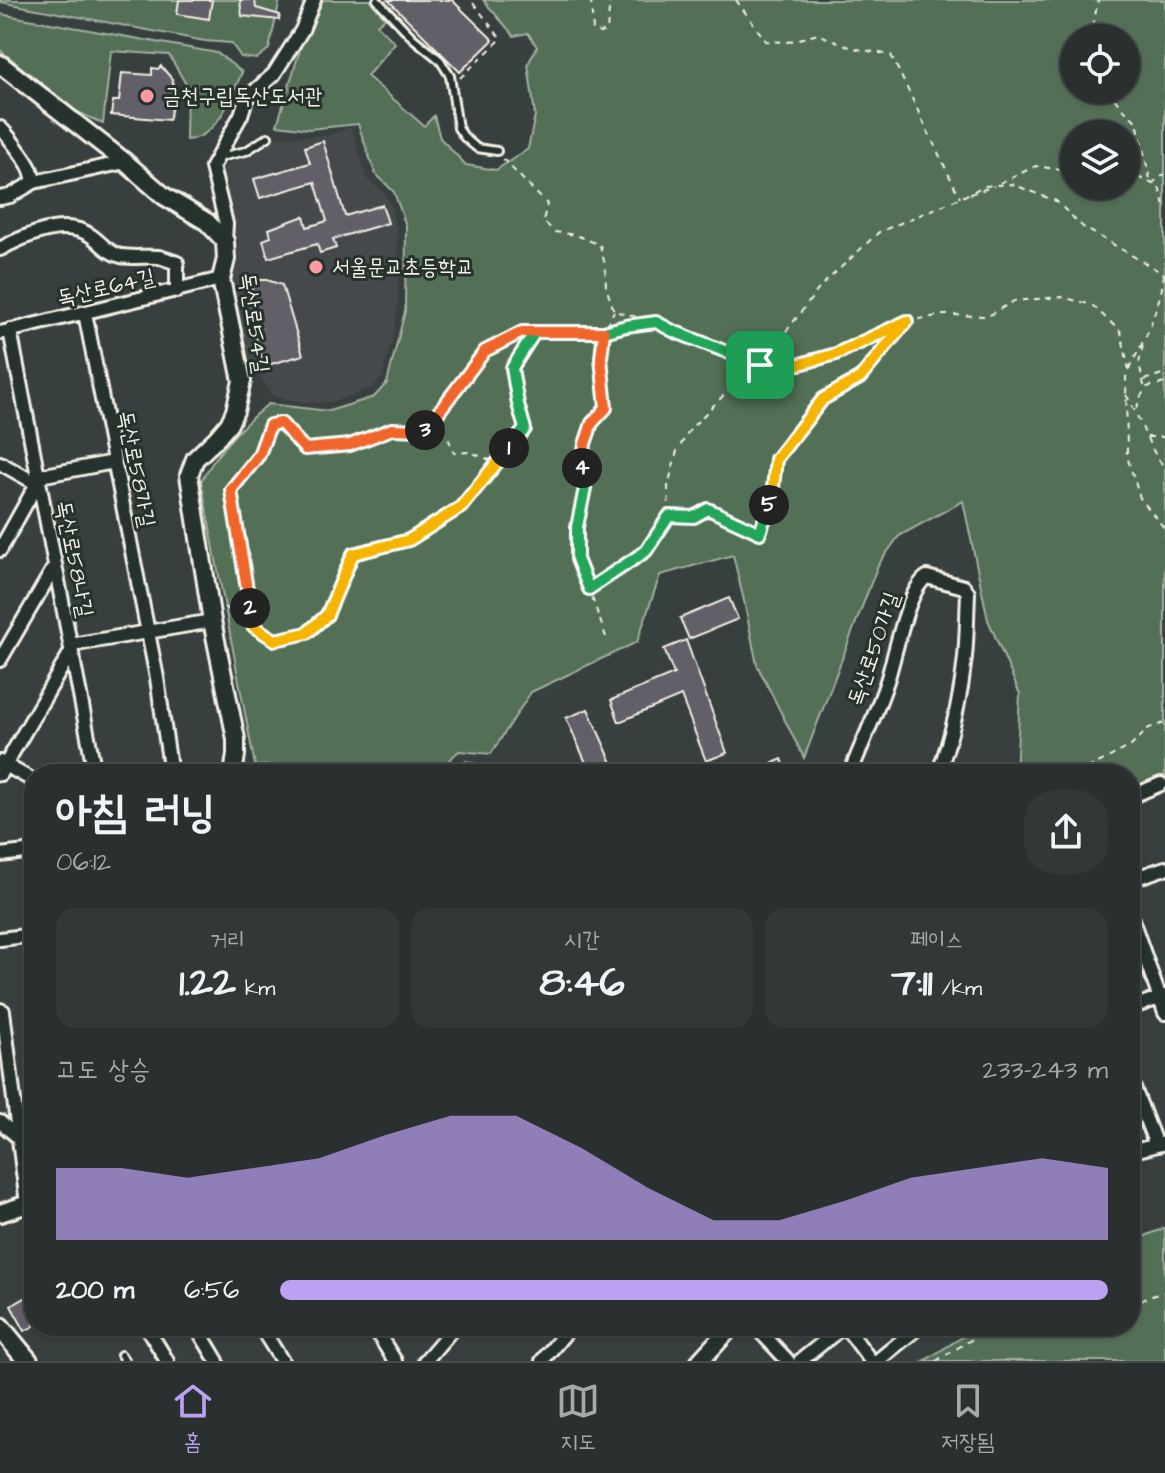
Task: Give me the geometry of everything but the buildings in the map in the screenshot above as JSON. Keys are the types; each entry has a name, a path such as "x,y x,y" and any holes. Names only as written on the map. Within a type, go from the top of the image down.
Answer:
{"main road":[{"path":"0,1327 28,1361"}],"street":[{"path":"215,158 237,122 246,99 274,74 302,30 314,0"},
{"path":"0,64 164,196 207,222 225,241"},
{"path":"0,128 29,165 34,182"},
{"name":"독산로54길","path":"215,158 213,176 226,224 226,259 221,279 242,381 229,424 195,459 189,475 212,621 236,739 234,764"},
{"path":"1,198 34,182 125,162"},
{"path":"0,249 37,232 77,228 118,255 159,257 177,263 177,291"},
{"name":"독산로64길","path":"5,332 221,279"},
{"name":"독산로58가길","path":"85,313 157,678 170,764"},
{"name":"독산로58나길","path":"5,332 39,480 93,764"},
{"name":"독산로58나길","path":"39,480 45,475 114,462"},
{"path":"0,463 32,481 39,480"},
{"path":"0,550 39,480"},
{"path":"0,660 55,566"},
{"name":"독산로50가길","path":"854,764 886,683 908,609 919,581 927,577 964,587 968,593 960,690 941,764"},
{"path":"148,632 212,621"},
{"name":"독산로58나길","path":"71,648 148,632"},
{"path":"24,777 2,767 71,648"},
{"path":"1140,795 1163,789"},
{"path":"0,855 24,852"},
{"path":"1140,877 1165,868"},
{"path":"0,939 24,936"},
{"path":"1140,940 1162,996 1165,1013"},
{"path":"1140,1004 1162,996"},
{"path":"1,1011 24,1165"},
{"path":"1140,1100 1160,1144 1140,1149"},
{"path":"0,1122 19,1138"},
{"path":"1,1211 24,1205"},
{"path":"152,1336 167,1361"},
{"path":"202,1336 217,1361"},
{"path":"266,1336 282,1361"},
{"path":"379,1336 395,1361"},
{"path":"425,1361 446,1336"},
{"path":"542,1361 563,1336"},
{"path":"700,1361 723,1336"},
{"path":"764,1336 788,1361"},
{"path":"800,1361 832,1336"},
{"path":"853,1336 874,1361 907,1336"}],"lane":[{"path":"377,0 413,38 440,60 450,76 458,128 465,138 477,148 497,151"},
{"path":"215,158 246,151 268,137"}],"path":[{"path":"459,78 501,39 471,0"},
{"path":"591,0 593,31 600,33 607,30 610,0"},
{"path":"736,0 766,41 788,42 818,34 852,48 891,55 960,198"},
{"path":"1094,24 1098,0"},
{"path":"1119,104 1137,122 1151,184"},
{"path":"497,151 547,204 543,221 555,232 576,235 600,245 605,265 606,287 614,311 604,332 601,358 606,408 592,423 585,444 579,480 585,488 577,527 577,559 606,637"},
{"path":"996,185 1036,166 1060,170"},
{"path":"1151,184 1165,174"},
{"path":"1140,178 1159,187 1165,209"},
{"path":"589,589 646,551 669,516 668,486 677,451 691,428 736,383 760,365 821,286 879,232 984,186 1012,184 1056,201 1083,227 1164,274"},
{"path":"1165,269 1149,330 1126,377 1127,456 1140,498 1165,529"},
{"path":"614,311 656,322 760,365 800,364 836,354 907,321 944,315 988,316 1014,301 1062,297 1092,305 1121,332 1129,370"},
{"path":"669,516 694,517 708,509 760,533 772,498 776,459 823,399 860,378 907,321"},
{"path":"424,431 485,351 522,332 604,332 656,322"},
{"path":"208,597 275,640 307,633 327,615 353,554 409,540 461,507 525,429 512,368 535,332"},
{"path":"1144,340 1139,363 1145,390"},
{"path":"1143,381 1165,373"},
{"path":"1137,412 1139,399 1147,387 1165,383"},
{"path":"1126,395 1137,412 1155,456 1165,468"},
{"path":"253,626 231,490 259,455 270,425 281,423 305,449 350,445 392,429 424,431 449,440 454,453 470,452 497,463"},
{"path":"1147,437 1165,437"},
{"path":"1096,764 1131,746 1149,728 1165,723"},
{"path":"1140,1301 1165,1292"},
{"path":"936,1361 977,1336"}],"shaded area":[{"name":"서울문교초등학교","path":"351,127 367,179 384,193 392,207 399,275 393,337 382,378 372,388 332,402 288,400 273,396 246,353 238,331 230,278 238,244 219,171 268,137 326,136"}],"green space":[{"path":"0,0 280,0 269,49 256,59 241,57 231,43 205,41"},
{"path":"318,0 370,0 385,18 377,25 395,43 367,76 424,126 434,116 440,138 466,165 496,170 528,149 535,115 528,64 537,47 528,33 514,36 483,0 1165,0 1165,778 1140,786 1140,764 1016,764 1020,694 988,620 963,501 899,536 878,565 804,758 757,665 733,555 660,575 637,642 531,692 491,754 459,751 444,764 255,764 201,481 231,439 268,404 329,411 374,397 387,383 405,311 406,226 394,192 375,173 358,124 309,129 277,125"},
{"path":"0,14 217,53 242,72 215,124 197,138 186,140 187,86 169,55 111,51 103,124 76,111 0,50"},
{"path":"1165,1228 1165,1361 924,1361 964,1336 1140,1336 1140,1238"}],"place":[{"name":"금천구립독산도서관","path":"147,96"},
{"name":"서울문교초등학교","path":"316,267"}],"route":[{"path":"760,365 656,322 604,332 535,332 512,368 525,429 461,507 409,540 353,554 327,615 307,633 275,640 253,626 231,490 259,455 270,425 281,423 305,449 350,445 392,429 424,431 485,351 522,332 535,332 574,332 604,332 601,358 606,408 592,423 579,480 585,488 577,527 577,559 589,589 646,551 669,516 694,517 708,509 760,533 772,498 776,459 823,399 860,378 907,321 836,354 800,364 760,365"}]}
